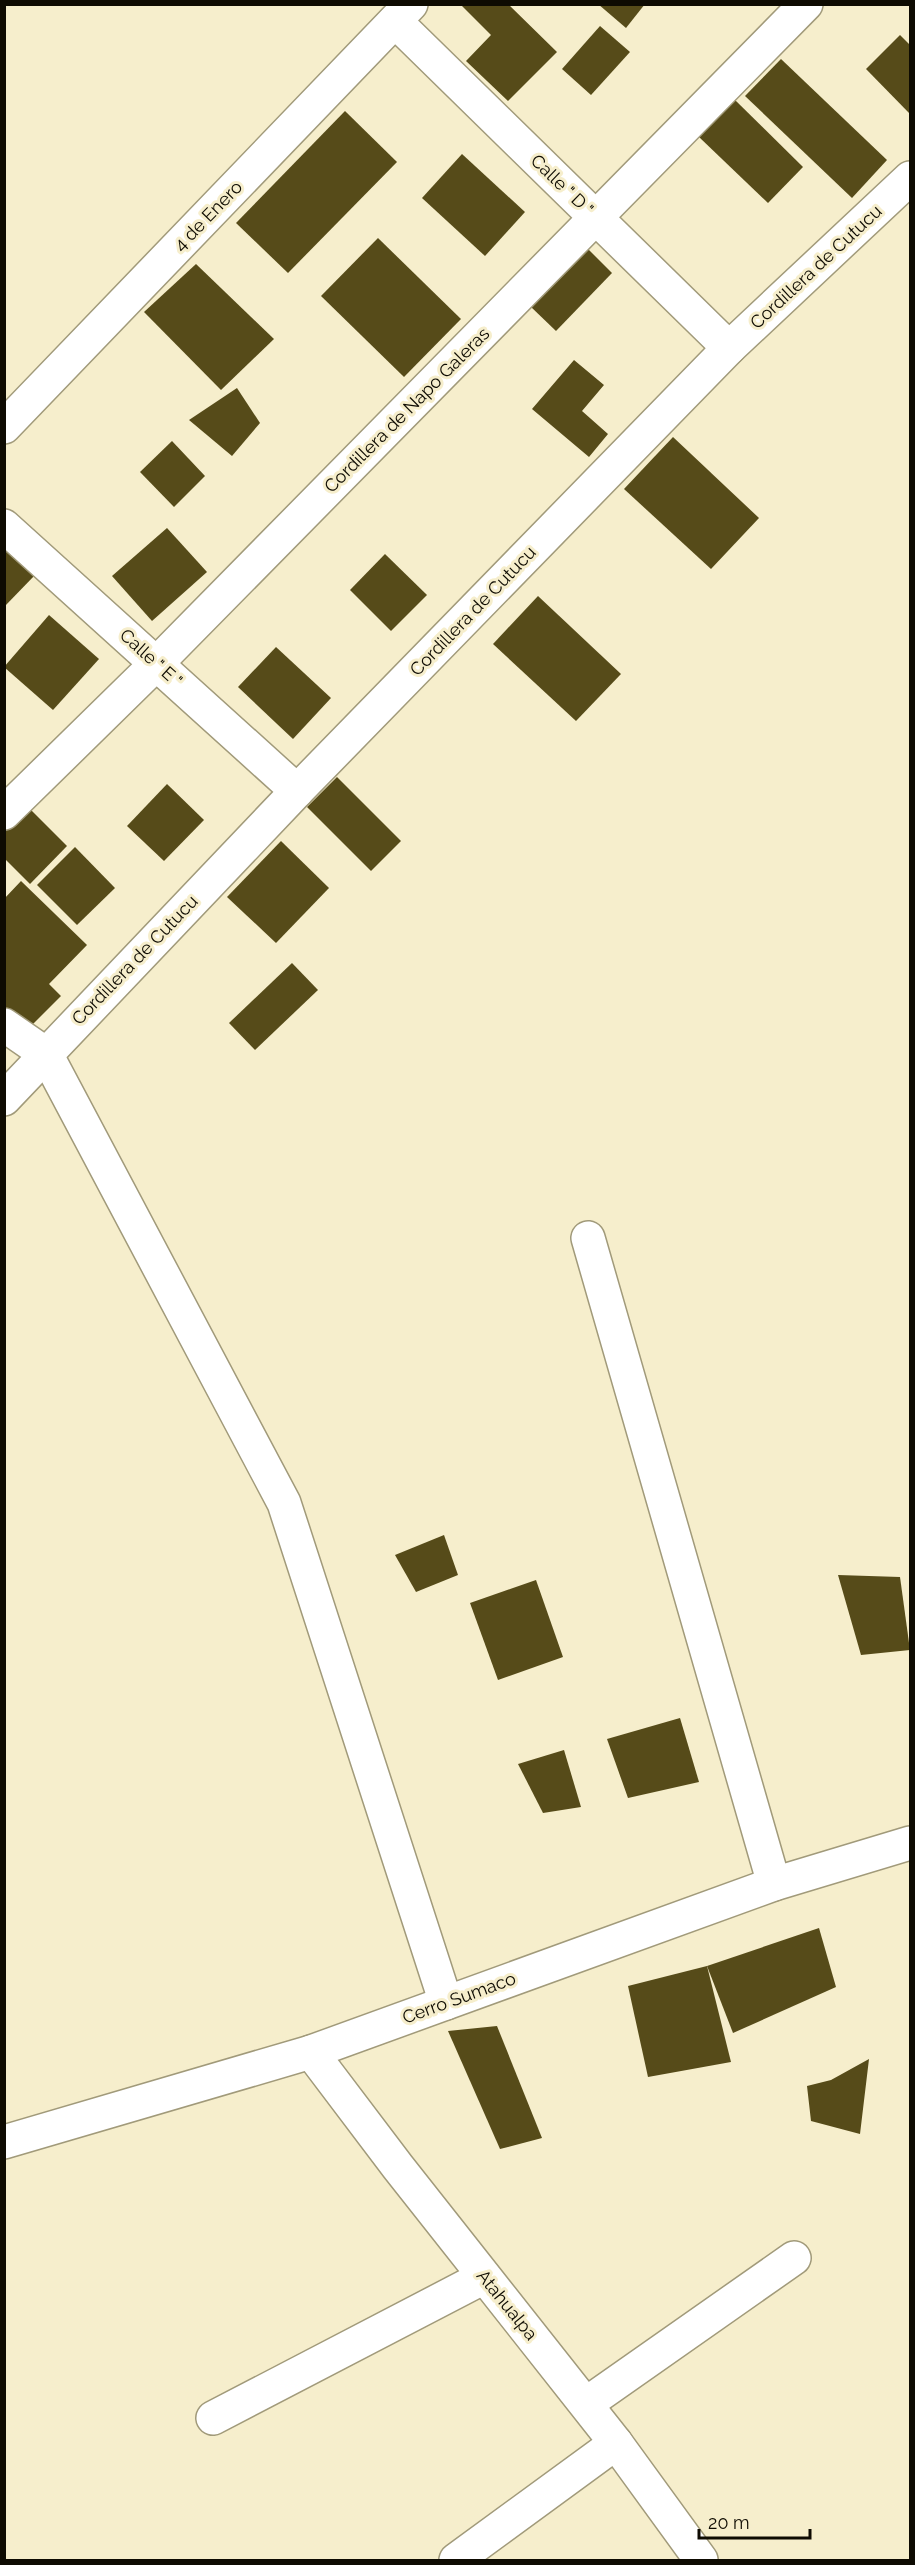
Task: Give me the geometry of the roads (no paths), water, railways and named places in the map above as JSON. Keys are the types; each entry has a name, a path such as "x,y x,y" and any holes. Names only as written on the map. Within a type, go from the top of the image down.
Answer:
{"street":[{"name":"Cordillera de Napo Galeras","path":"4,813 157,663 807,4"},
{"name":"Calle \" D \"","path":"403,13 596,219 729,348"},
{"name":"4 de Enero","path":"4,427 403,13"},
{"name":"Cordillera de Cutucu","path":"4,1099 297,791 729,348 910,178"},
{"name":"Calle \" E \"","path":"4,526 297,791"},
{"path":"4,1024 45,1054 284,1503 446,2003"},
{"path":"588,1238 774,1884"},
{"name":"Cerro Sumaco","path":"4,2142 311,2052 774,1884 910,1843"},
{"name":"Atahualpa","path":"311,2052 398,2168 616,2443 701,2560"},
{"path":"586,2404 794,2258"},
{"path":"213,2418 484,2277"},
{"path":"456,2560 616,2443"}]}
